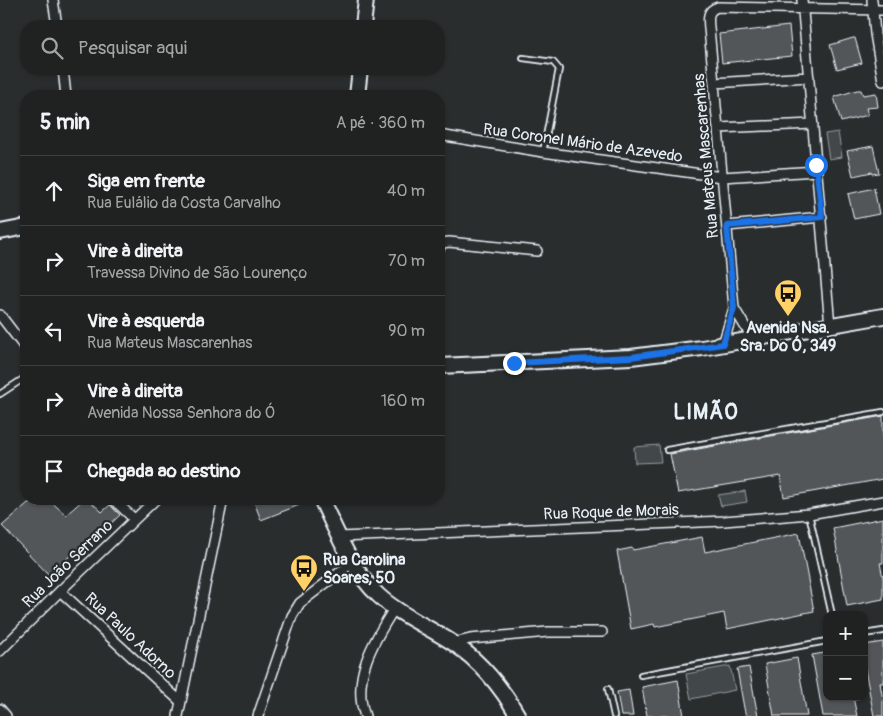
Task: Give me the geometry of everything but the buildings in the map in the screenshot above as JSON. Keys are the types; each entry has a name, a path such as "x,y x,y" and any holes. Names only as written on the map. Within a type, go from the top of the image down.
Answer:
{"main road":[{"path":"364,20 366,0"},
{"path":"358,90 359,75"},
{"path":"0,232 20,228"},
{"path":"445,366 631,357 723,344 883,316"},
{"path":"324,505 353,562 378,595 394,609 454,643 471,657 502,689 518,716"}],"street":[{"path":"53,0 56,20"},
{"path":"830,326 803,4 872,5 883,10"},
{"name":"Rua Mateus Mascarenhas","path":"723,344 734,308 708,18 709,12 718,7 803,4"},
{"path":"872,5 883,81"},
{"path":"64,75 65,90"},
{"path":"714,83 810,77"},
{"path":"718,128 813,124"},
{"name":"Rua Coronel Mário de Azevedo","path":"445,136 722,177 817,171"},
{"path":"727,226 822,217"},
{"path":"445,243 537,251"},
{"name":"Rua Mateus Mascarenhas","path":"734,308 746,328 755,338"},
{"path":"0,315 20,340"},
{"name":"Rua Roque de Morais","path":"339,537 724,521 809,514 883,501"},
{"path":"119,505 134,519"},
{"name":"Rua João Serrano","path":"0,651 60,590 149,505"},
{"path":"178,716 222,505"},
{"path":"258,716 292,616 300,603 353,562"},
{"name":"Rua Paulo Adorno","path":"60,590 181,702"},
{"path":"365,716 361,690 363,670 370,649 394,609"},
{"path":"454,643 470,638 538,633 602,632"},
{"path":"0,709 6,716"}],"lane":[{"path":"523,58 553,62 557,64 559,69 543,152"},
{"path":"0,394 20,381"},
{"path":"667,450 883,412"},
{"path":"809,514 831,611"},
{"path":"868,633 883,631"},
{"path":"641,675 823,642"},
{"path":"608,689 614,716"}],"shaded area":[{"path":"838,132 842,157 829,159 825,134"},
{"path":"659,445 661,462 635,463 634,447"},
{"path":"745,491 747,502 721,506 718,495"},
{"path":"730,666 735,690 691,699 686,674"}],"place":[{"name":"Avenida Nsa. Sra. Do Ó, 349","path":"788,317"},
{"name":"Rua Carolina Soares, 50","path":"304,592"}],"district":[{"name":"LIMÃO","path":"706,412"}],"route":[{"path":"514,363 631,357 723,344 734,308 727,226 822,217 816,165"}]}
